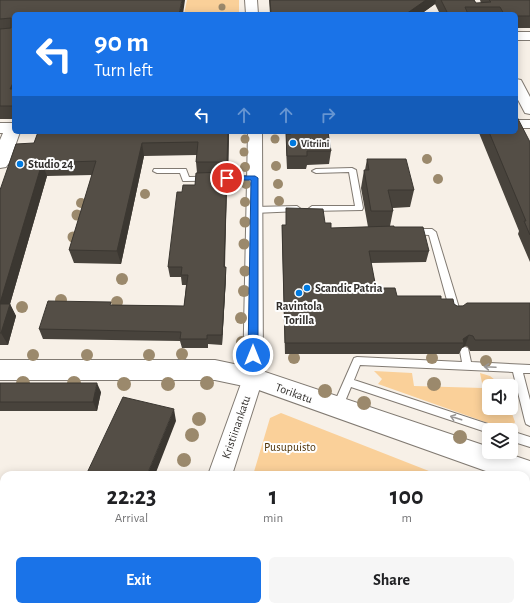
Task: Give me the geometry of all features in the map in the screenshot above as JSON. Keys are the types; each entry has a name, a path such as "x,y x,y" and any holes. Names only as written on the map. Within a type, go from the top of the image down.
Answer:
{"street":[{"path":"251,0 252,12"},
{"path":"518,36 530,36"},
{"path":"518,87 530,110"},
{"path":"518,124 530,124"},
{"path":"0,128 12,128"},
{"path":"0,163 12,133"},
{"name":"Kristiinankatu","path":"221,471 252,378 255,134"},
{"name":"Torikatu","path":"0,370 215,370 252,378 521,471"}],"lane":[{"path":"254,210 359,208 352,170 316,171"},
{"path":"157,171 183,172 186,179 255,178"},
{"path":"402,233 432,232 456,314"},
{"path":"465,351 467,366"},
{"path":"337,408 357,361 530,369"},
{"path":"517,368 530,421"},
{"path":"348,382 482,426"},
{"path":"518,438 530,442"}],"green space":[{"path":"187,0 239,0 239,12 184,12"},
{"path":"374,371 412,373 414,386 482,388 482,415 512,415 515,422 488,423 378,384 382,379"},
{"path":"480,373 490,376 494,379 482,379 482,383"},
{"name":"Pusupuisto","path":"281,413 429,471 254,471 270,418"}],"building":[{"path":"0,0 182,0 179,12 12,12 12,85 10,89 12,89 12,106 0,106 0,29 11,28 11,18 0,19"},
{"path":"270,0 426,0 409,12 271,12"},
{"path":"441,0 474,0 476,3 491,2 489,0 530,0 530,16 518,16 518,12 503,12 500,7 465,7 467,12 447,12"},
{"path":"518,119 530,142 530,235 524,221 526,221 490,134 518,134"},
{"path":"37,134 228,134 227,162 196,162 198,142 142,143 117,251 69,250 96,161 42,163 0,303 0,190 16,144 34,143"},
{"path":"286,134 328,134 331,151 307,151 307,156 287,156"},
{"path":"367,159 406,159 414,190 388,190 393,211 371,211 364,170 369,170"},
{"path":"227,172 224,267 226,267 222,335 207,335 207,339 180,339 181,332 39,329 48,301 111,302 110,305 184,306 188,275 181,275 182,267 168,267 177,192 182,192 183,185 195,185 196,173"},
{"path":"286,208 323,209 325,223 331,223 331,228 394,226 423,227 429,251 369,251 376,288 395,288 397,296 441,296 441,299 453,299 454,304 457,306 463,306 467,303 530,303 530,340 475,340 473,336 469,335 463,339 464,343 285,343 282,225 286,225"},
{"path":"0,304 10,304 1,333 0,333"},
{"path":"0,383 97,383 93,402 0,402"},
{"path":"123,397 174,409 149,471 88,471"}],"place":[{"name":"Vitriini","path":"293,143"},
{"name":"Studio 24","path":"20,164"},
{"name":"Scandic Patria","path":"307,288"},
{"name":"Ravintola Torilla","path":"299,293"}],"route":[{"path":"227,178 255,178 253,355"}]}
